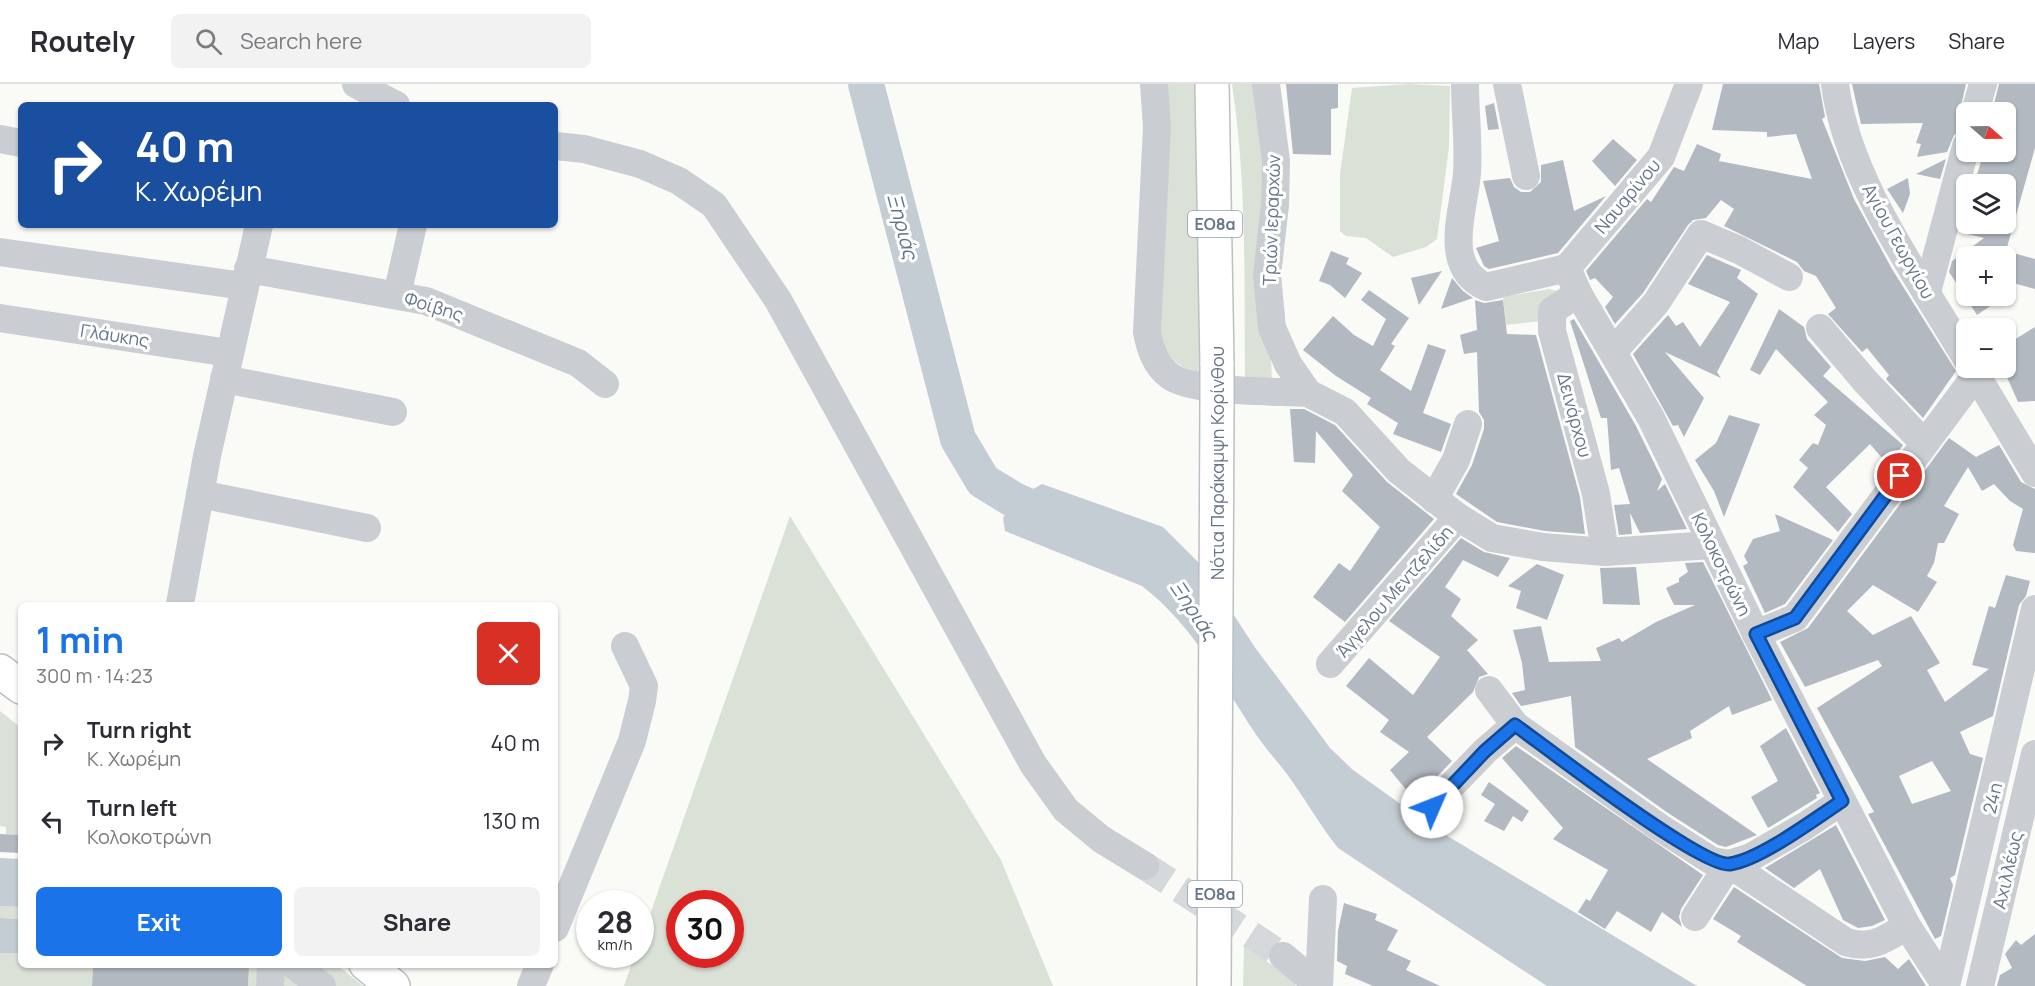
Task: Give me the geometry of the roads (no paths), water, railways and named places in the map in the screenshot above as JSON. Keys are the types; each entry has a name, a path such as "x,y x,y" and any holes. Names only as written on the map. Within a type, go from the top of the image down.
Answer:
{"main road":[{"name":"Νότια Παράκαμψη Κορίνθου","path":"1212,84 1217,365 1214,986"},
{"path":"0,671 18,685"},
{"path":"371,968 393,986"}],"street":[{"path":"356,84 390,102"},
{"path":"1154,84 1157,127 1147,332 1152,355 1170,376 1195,386 1308,393"},
{"name":"Τριών Ιεραρχών","path":"1266,84 1276,161 1275,205 1267,275 1272,328 1288,364 1308,393 1345,412 1399,471 1458,518 1492,537 1543,547 1605,552 1712,545"},
{"path":"1465,84 1467,172 1457,243 1466,273 1474,282 1486,286 1573,280"},
{"path":"1507,84 1526,176"},
{"name":"Ναυαρίνου","path":"1573,280 1661,157 1689,84"},
{"name":"Αγίου Γεωργίου","path":"1835,84 1839,113 1868,192 1956,340"},
{"path":"1978,102 1983,84"},
{"path":"0,139 18,142"},
{"path":"558,146 585,149 640,164 679,181 714,205 778,300 1033,764 1066,810 1101,839 1145,866"},
{"path":"1927,292 1962,162"},
{"path":"180,602 226,366 258,228"},
{"path":"397,295 412,228"},
{"path":"1613,352 1656,303 1701,234 1739,250 1789,277"},
{"name":"Φοίβης","path":"0,252 397,295 449,309 532,342 578,363 605,384"},
{"name":"Κολοκοτρώνη","path":"1573,280 1651,418 1756,634 1907,926 1946,986"},
{"name":"Δεινάρχου","path":"1573,280 1552,310 1552,331 1596,494 1605,552"},
{"name":"Γλάυκης","path":"0,318 226,366 393,412"},
{"path":"1820,328 1924,443"},
{"path":"1756,634 1795,618 1924,443 1965,378"},
{"name":"Αγίου Γεωργίου","path":"1979,378 2035,473"},
{"path":"1434,499 1456,460 1468,424"},
{"path":"200,494 367,528"},
{"name":"Άγγελου Μεντζελίδη","path":"1330,664 1458,518"},
{"name":"24η","path":"1946,986 2035,609"},
{"path":"558,921 625,759 642,701 644,686 625,646"},
{"path":"1489,690 1515,725 1659,827 1713,861 1729,864 1846,942 1860,946 1871,944 1907,926"},
{"path":"1432,807 1485,751 1515,725"},
{"name":"Αχιλλέως","path":"1980,986 2035,754"},
{"path":"1695,917 1729,864 1751,857 1805,826 1842,801"},
{"path":"1319,986 1323,899"},
{"path":"1283,956 1319,986"},
{"path":"270,986 271,968"},
{"path":"297,968 322,986"},
{"path":"531,986 538,968"}],"water":[{"path":"1042,484 1163,527 1201,565 1256,649 1330,748 1353,770 1434,828 1697,986 1547,986 1338,848 1289,777 1255,733 1192,636 1161,602 1142,586 1005,531 1003,518 1014,500"},
{"path":"0,858 18,859 18,907 0,906"},
{"path":"0,918 18,919 18,953 0,953"}],"waterway":[{"name":"Ξηριάς","path":"866,84 958,439 983,481 1014,500 1058,519"}],"tunnel":[{"path":"1145,866 1283,956"}]}
